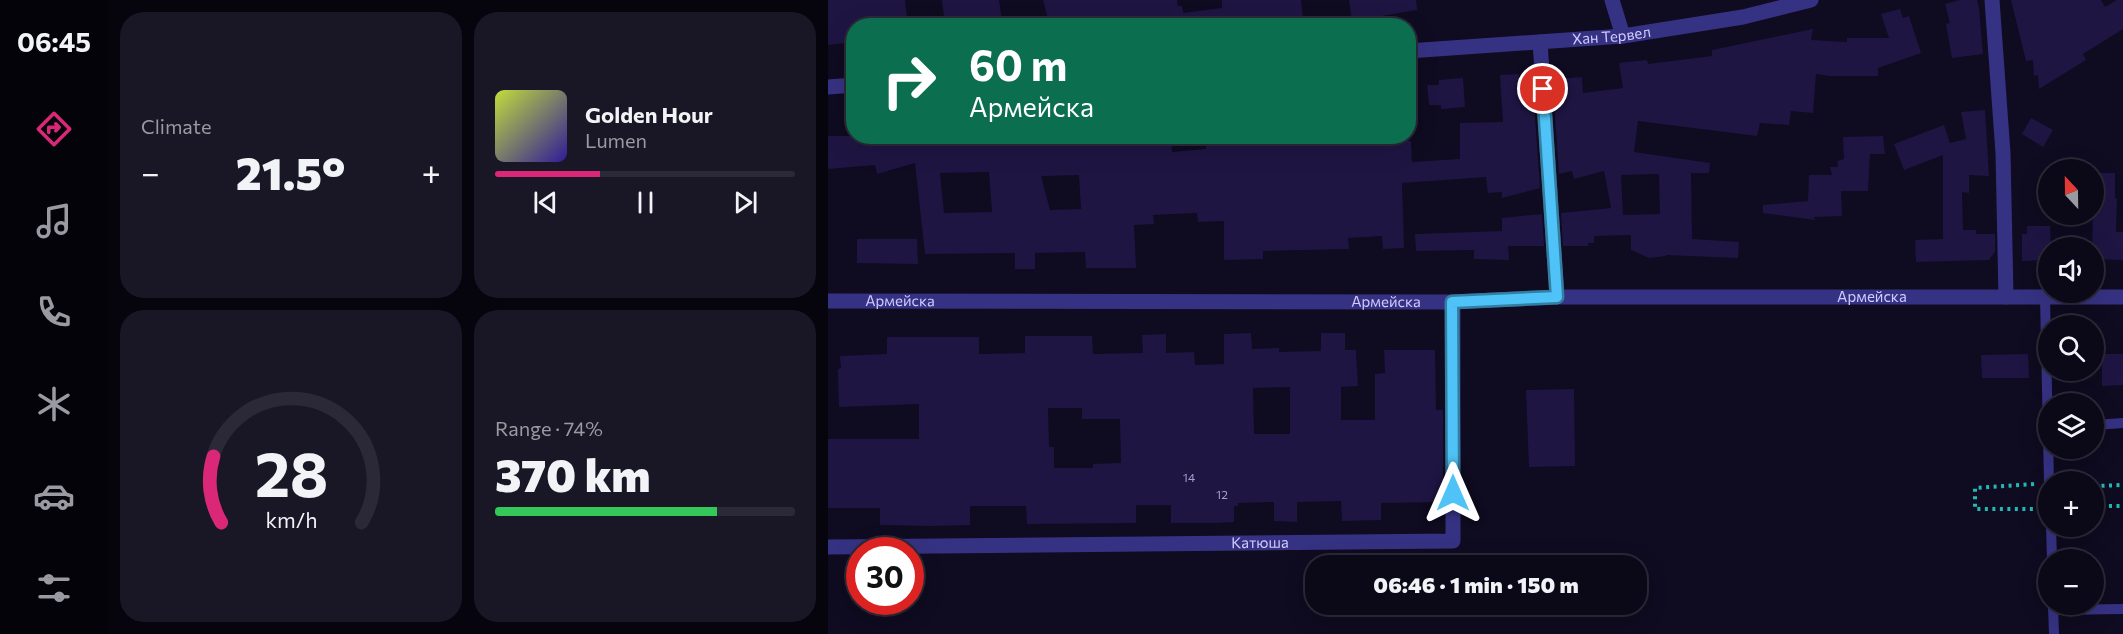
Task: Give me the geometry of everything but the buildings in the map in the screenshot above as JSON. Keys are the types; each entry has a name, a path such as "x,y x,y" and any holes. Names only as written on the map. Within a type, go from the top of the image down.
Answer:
{"street":[{"path":"1612,0 1623,36"},
{"name":"Хан Тервел","path":"1416,50 1623,36 1743,17 1811,0"},
{"path":"1992,0 2003,153 2006,297"},
{"path":"1540,42 1557,297"},
{"path":"828,87 846,86"},
{"name":"Армейска","path":"828,301 1452,302 1557,297 2038,297"},
{"name":"Армейска","path":"2104,297 2123,297"},
{"name":"Катюша","path":"828,547 1453,541 1452,302"}],"lane":[{"path":"2045,303 2047,393"},
{"path":"2104,424 2123,423"},
{"path":"2104,608 2123,609"},
{"path":"2053,615 2054,634"}],"path":[{"path":"2038,484 1975,488 1975,509 2038,509"},
{"path":"2104,486 2123,485"},
{"path":"2104,506 2123,506"}],"route":[{"path":"1453,493 1452,302 1557,297 1543,89"}]}
